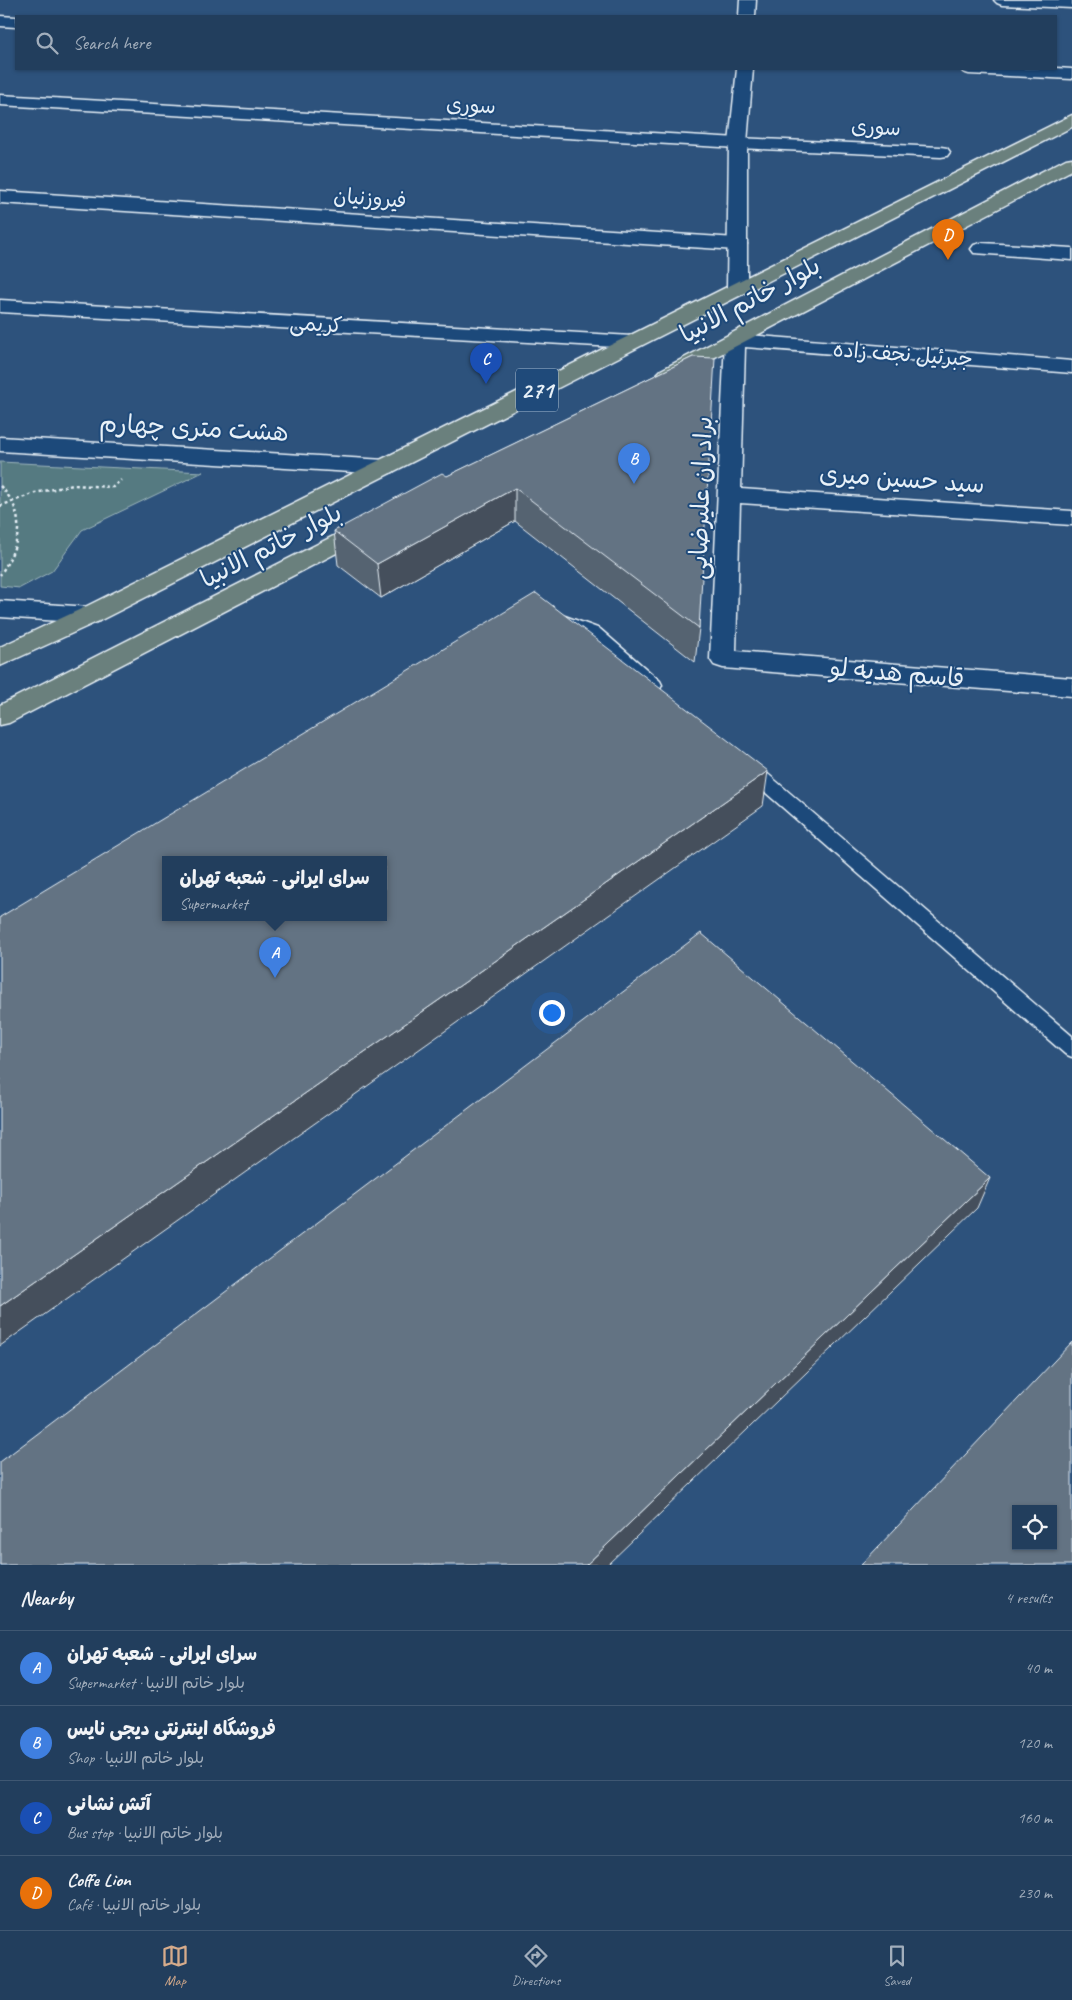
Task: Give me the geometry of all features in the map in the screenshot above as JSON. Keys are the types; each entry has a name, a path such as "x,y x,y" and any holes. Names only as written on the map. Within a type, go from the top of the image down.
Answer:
{"main road":[{"name":"بلوار خاتم الانبیا","path":"0,658 385,467 1072,120"},
{"name":"بلوار خاتم الانبیا","path":"646,385 1072,163"},
{"path":"735,340 737,288"},
{"name":"بلوار خاتم الانبیا","path":"0,716 390,516"}],"street":[{"path":"748,0 748,15"},
{"path":"1002,0 1072,3"},
{"path":"0,22 15,22"},
{"path":"737,288 738,143 744,70"},
{"path":"990,70 1072,74"},
{"name":"سوری","path":"0,100 738,143 940,152"},
{"name":"فیروزنیان","path":"0,197 737,244"},
{"path":"981,249 1072,254"},
{"name":"کریمی","path":"0,306 632,342"},
{"name":"جبرئیل نجف زاده","path":"735,340 1072,367"},
{"name":"برادران علیرضایی","path":"723,659 735,340"},
{"name":"هشت متری چهارم","path":"0,444 385,467"},
{"name":"سید حسین میری","path":"729,495 1072,518"},
{"path":"0,609 90,615"},
{"name":"قاسم هدیه لو","path":"723,659 1072,687"}],"lane":[{"path":"546,612 594,633 669,698"},
{"path":"736,756 1072,1048"}],"path":[{"path":"0,506 34,493 73,485 113,487 148,452"},
{"path":"0,486 13,501 17,512 18,541 8,565 0,575"}],"green space":[{"path":"0,462 203,472 82,530 52,571 20,588 0,586"}],"building":[{"path":"693,357 715,358 699,628 515,488 377,564 334,531 442,473 447,476"},
{"path":"536,593 768,771 0,1306 0,917"},
{"path":"701,933 990,1178 586,1565 0,1565 0,1462"},
{"path":"1072,1342 1072,1565 861,1565"}],"place":[{"name":"Coffe Lion","path":"948,260"},
{"name":"آتش نشانی","path":"486,384"},
{"name":"فروشگاه اینترنتی دیجی نایس","path":"634,484"},
{"name":"سرای ایرانی - شعبه تهران","path":"275,978"}]}
